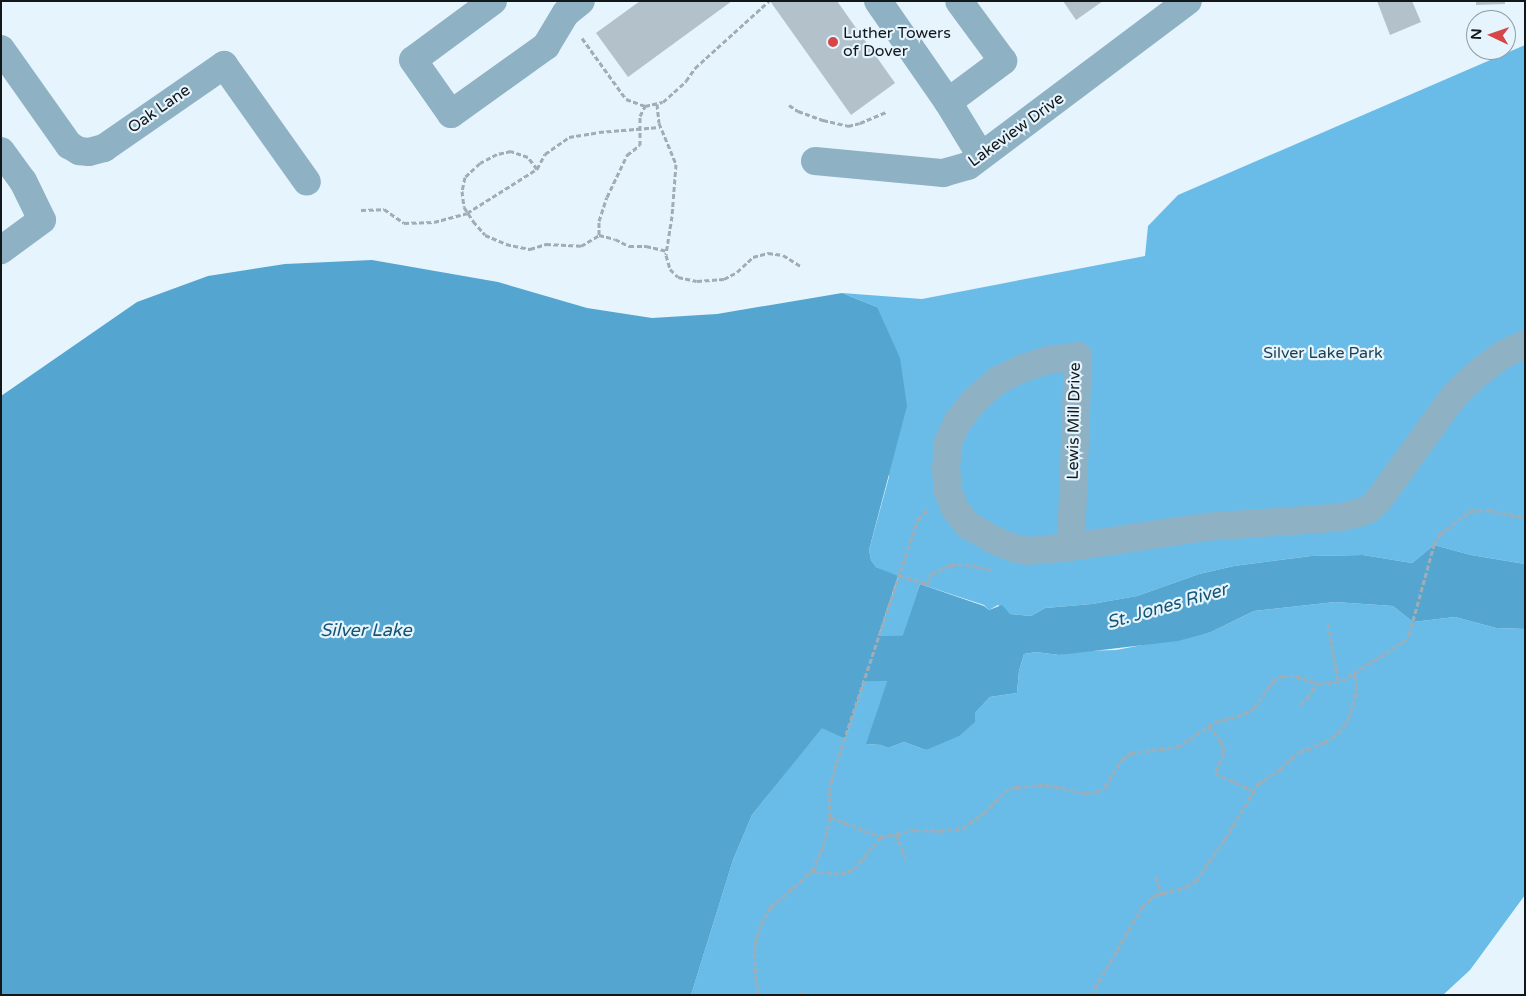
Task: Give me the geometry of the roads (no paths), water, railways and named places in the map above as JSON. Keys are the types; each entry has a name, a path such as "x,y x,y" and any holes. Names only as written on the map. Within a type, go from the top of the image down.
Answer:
{"street":[{"path":"493,1 414,60 451,114 546,46 566,13 581,1"},
{"path":"878,1 948,102 981,156"},
{"path":"948,102 1002,61 959,1"},
{"name":"Lakeview Drive","path":"815,161 943,173 968,166 1188,1"},
{"name":"Oak Lane","path":"1,49 69,145 79,151 90,152 104,148 224,65 307,182"},
{"path":"1,151 24,180 42,220 1,250"},
{"name":"Lewis Mill Drive","path":"1071,547 1078,356 1048,360 1023,368 998,380 974,401 958,421 948,442 946,468 948,491 956,509 968,524 996,541 1013,548 1028,551 1071,547 1205,527 1320,519 1348,516 1362,512 1372,507 1380,498 1453,397 1477,374 1504,354 1525,344"}],"water":[{"name":"Silver Lake","path":"372,260 498,282 587,308 652,318 717,314 842,293 877,307 900,358 907,406 869,550 871,560 876,567 898,576 845,739 822,728 752,815 733,860 691,995 1,995 1,396 137,302 208,276 285,264"},
{"path":"1434,545 1471,555 1525,564 1525,629 1496,628 1455,617 1413,622 1393,606 1335,602 1254,611 1211,632 1178,641 1059,655 1036,652 1024,654 1019,671 1017,693 990,697 975,713 975,722 959,736 926,750 904,742 888,748 881,745 866,744 920,584 984,606 989,610 1002,605 1010,614 1031,616 1045,608 1092,604 1137,596 1199,574 1234,566 1311,556 1363,555 1412,563"}],"waterway":[{"name":"St. Jones River","path":"809,659 957,657"}],"place":[{"name":"Luther Towers of Dover","path":"833,42"}],"park label":[{"name":"Silver Lake Park","path":"1323,353"}]}
